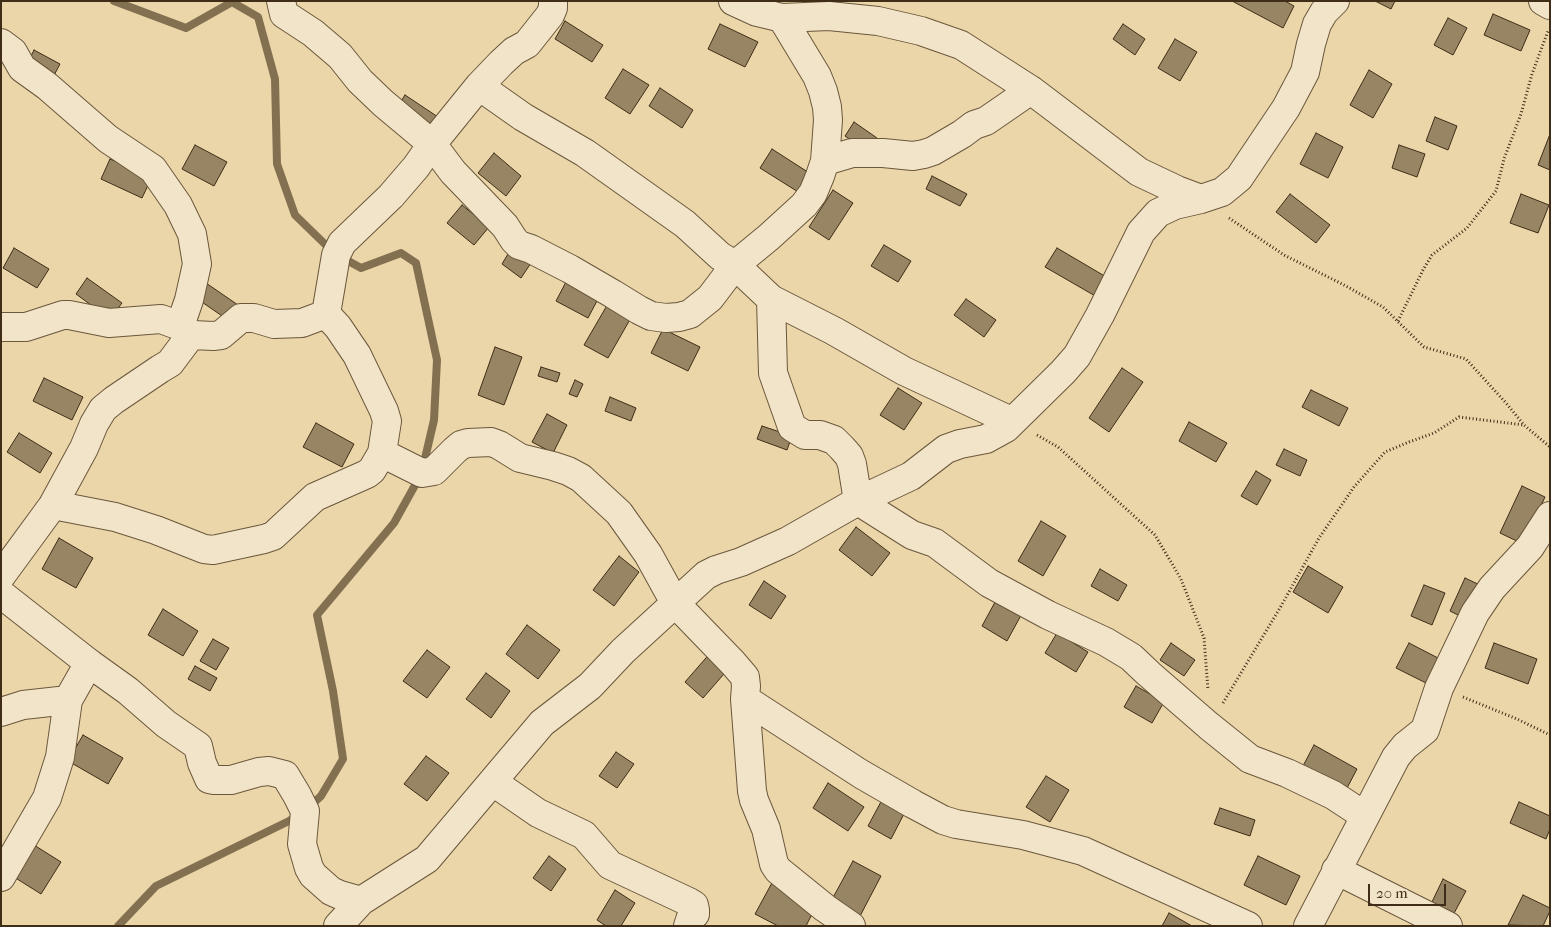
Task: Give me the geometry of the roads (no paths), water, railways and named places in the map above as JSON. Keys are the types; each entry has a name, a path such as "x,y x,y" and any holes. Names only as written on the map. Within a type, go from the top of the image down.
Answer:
{"street":[{"path":"280,1 284,14 313,33 340,56 360,81 432,144 453,172 505,226 514,240 520,245 570,269 651,316 666,318 690,314 710,298 735,265 770,237 804,205 813,193 825,161 827,107 817,76 782,18"},
{"path":"326,314 336,255 342,242 391,196 416,167 478,86 508,57 527,44 550,15 554,8 553,1"},
{"path":"733,1 757,12 782,18 834,8 921,31 961,45 1032,90 1139,172 1201,199"},
{"path":"1,594 128,691 166,724 198,746 202,764 209,779 231,780 269,771 285,775 305,811 302,844 309,868 313,875 331,891 340,895 343,918 427,859 542,723 590,686 623,651 706,575 788,541 858,501 911,476 946,449 986,439 1006,428 1078,356 1141,232 1158,213 1175,205 1222,192 1239,178 1286,108 1305,72 1317,24 1324,12 1335,1"},
{"path":"1543,1 1550,4"},
{"path":"1,43 13,52 22,68 47,86 108,139 153,169 178,205 192,234 197,264 190,300 188,339 170,363 103,409 53,505 1,576"},
{"path":"478,86 523,117 585,153 685,224 720,256 735,265 771,299 834,331 904,371 1011,421"},
{"path":"825,161 852,153 883,153 913,156 924,154 962,134 974,125 986,121 1032,90"},
{"path":"771,299 773,373 792,427 805,435 820,435 834,440 842,448 849,456 852,464 858,501 912,536 935,543 989,583 1048,615 1106,642 1131,657 1250,759 1287,773 1333,795 1365,816"},
{"path":"1,326 26,327 63,315 109,323 161,319 187,330 213,336 221,335 241,318 247,317 274,324 293,324 302,323 326,314"},
{"path":"53,505 116,517 213,550 273,536 315,497 367,474 374,467 382,453 387,421 357,355 338,327 326,314"},
{"path":"382,453 422,473 434,471 454,450 461,446 468,443 491,442 520,458 553,466 581,478 619,513 648,554 675,603 745,678 752,791 766,829 774,864 778,870 825,908 851,926"},
{"path":"1308,926 1396,757 1405,746 1426,730 1440,688 1475,613 1492,588 1530,546 1550,516"},
{"path":"1,877 47,798 60,757 68,700 89,663"},
{"path":"746,698 861,774 943,820 956,824 1023,834 1083,851 1248,926"},
{"path":"1,712 23,705 68,700"},
{"path":"493,782 538,813 584,835 610,865 694,905 695,914 691,917 688,926"},
{"path":"1336,870 1448,926"}],"waterway":[{"path":"114,1 186,28 232,2 258,17 275,79 277,164 295,215 332,251"},
{"path":"341,257 361,268 401,253 416,263 437,360 434,420 423,467"},
{"path":"309,807 321,796 343,759 333,691 317,615 394,523 419,478"},
{"path":"118,926 156,886 298,815"}]}
